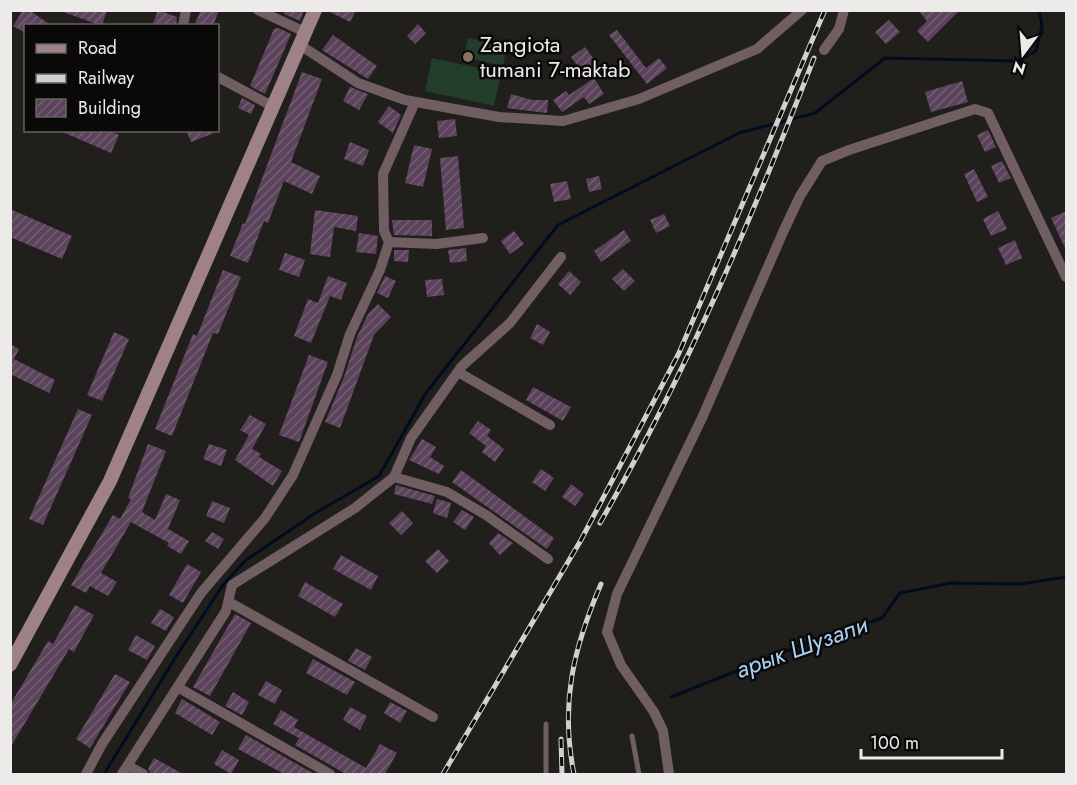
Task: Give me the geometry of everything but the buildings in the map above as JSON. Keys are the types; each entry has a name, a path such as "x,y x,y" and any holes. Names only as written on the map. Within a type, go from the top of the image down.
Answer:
{"main road":[{"path":"10,665 110,481 315,10"}],"street":[{"path":"258,10 302,39 358,83 416,102 499,117 563,121 639,99 757,49 802,10"},
{"path":"824,50 839,28 844,10"},
{"path":"219,77 272,106"},
{"path":"86,774 102,744 201,592 265,518 293,475 337,375 350,334 380,270 389,242 384,231 383,174 416,102"},
{"path":"669,774 663,731 654,712 621,665 607,632 617,594 702,418 783,230 800,196 822,161 975,109 988,113 1066,277"},
{"path":"389,242 436,244 483,238"},
{"path":"142,774 125,770 179,688 230,602 232,585 355,508 394,477 411,438 458,372 510,323 561,257"},
{"path":"458,372 550,424"},
{"path":"394,477 447,492 486,514 548,559"},
{"path":"230,602 433,717"},
{"path":"179,688 330,774"}],"lane":[{"path":"546,724 546,774"},
{"path":"632,736 639,774"}],"green space":[{"path":"468,38 507,46 503,66 464,57"},
{"path":"432,58 501,73 494,106 425,91"}],"waterway":[{"path":"104,774 223,585 246,560 314,514 379,476 426,393 558,225 739,133 815,113 885,58 1018,61 1036,51 1042,26 1039,10"},
{"name":"арык Шузали","path":"671,697 814,640 882,618 900,593 951,583 1020,584 1066,577"}],"railway":[{"path":"443,774 581,540 679,353 825,10"},
{"path":"600,523 661,410 716,295 814,58"},
{"path":"574,774 568,724 572,677 583,631 601,584"},
{"path":"561,739 562,774"}],"place":[{"name":"Zangiota tumani 7-maktab","path":"468,57"}]}
